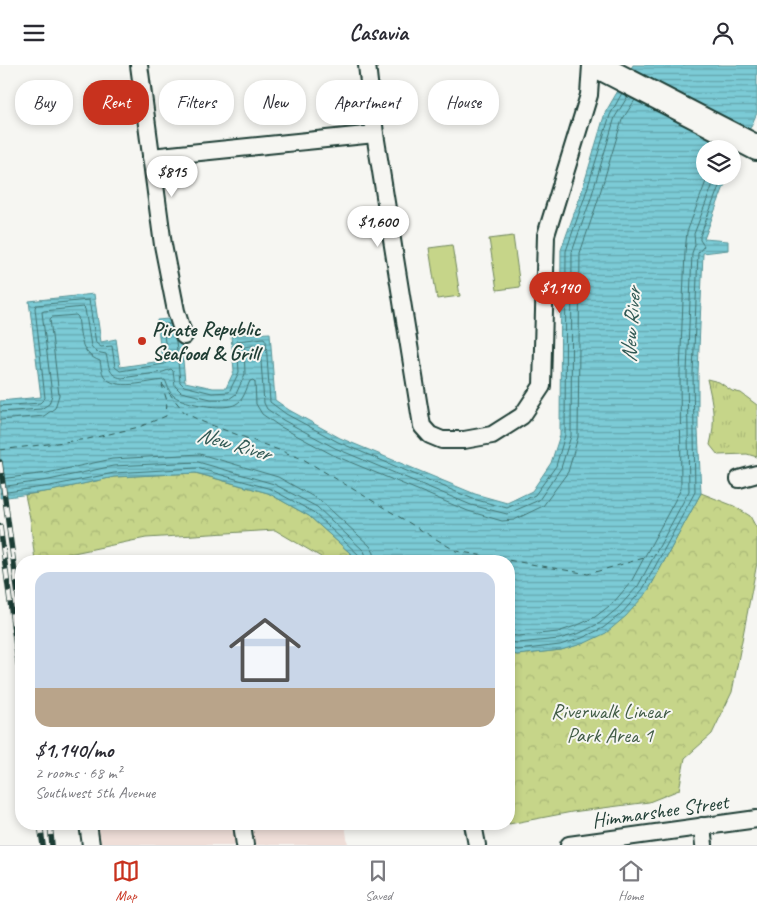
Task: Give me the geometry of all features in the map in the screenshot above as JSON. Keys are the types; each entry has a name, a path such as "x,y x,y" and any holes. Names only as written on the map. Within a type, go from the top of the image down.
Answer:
{"main road":[{"path":"596,65 757,148"}],"street":[{"path":"139,65 163,245 176,311 184,336"},
{"path":"367,65 375,134 422,426 430,435 442,440 464,440 492,435 522,416 542,386 546,235 589,95 591,65"},
{"path":"152,157 375,134"},
{"path":"739,479 757,474"},
{"name":"Himmarshee Street","path":"569,845 757,819"},
{"path":"702,826 704,845"},
{"path":"89,830 91,845"},
{"path":"243,830 245,845"},
{"path":"474,830 476,845"}],"shaded area":[{"path":"92,830 346,830 348,845 94,845"}],"green space":[{"path":"513,236 520,287 497,290 489,239"},
{"path":"452,245 460,296 437,299 429,248"},
{"path":"707,379 719,382 732,391 741,393 757,405 757,457 747,454 718,455 710,445 713,412"},
{"path":"195,473 268,493 309,516 352,555 318,555 275,530 146,538 64,555 34,555 25,495 114,477"},
{"name":"Riverwalk Linear Park Area 1","path":"701,493 734,506 750,516 757,529 757,563 732,692 712,734 685,758 679,790 649,802 572,812 515,823 515,654 561,650 584,643 648,591"}],"water":[{"name":"New River","path":"633,65 757,65 757,113 741,148 741,140 696,140 696,185 725,185 704,239 728,241 728,250 703,253 698,373 701,493 648,591 626,616 606,633 585,643 561,650 515,654 515,555 352,555 309,516 268,493 196,473 114,477 51,491 0,498 0,401 41,397 29,301 94,294 101,342 116,339 120,367 162,361 157,320 179,318 185,382 213,388 226,388 234,371 231,335 270,333 275,400 289,410 340,438 475,494 507,503 532,491 551,463 560,435 561,250 580,197 605,113"}],"ferry route":[{"path":"162,384 185,413 203,422 303,459 456,551 479,555"},
{"path":"0,450 88,439 139,427 166,416 167,401 162,385"},
{"path":"515,561 588,574 658,554"}],"railway":[{"path":"0,462 15,573"},
{"path":"0,526 15,639"},
{"path":"41,830 43,845"},
{"path":"51,830 52,845"}],"place":[{"name":"Pirate Republic Seafood & Grill","path":"142,341"}]}
